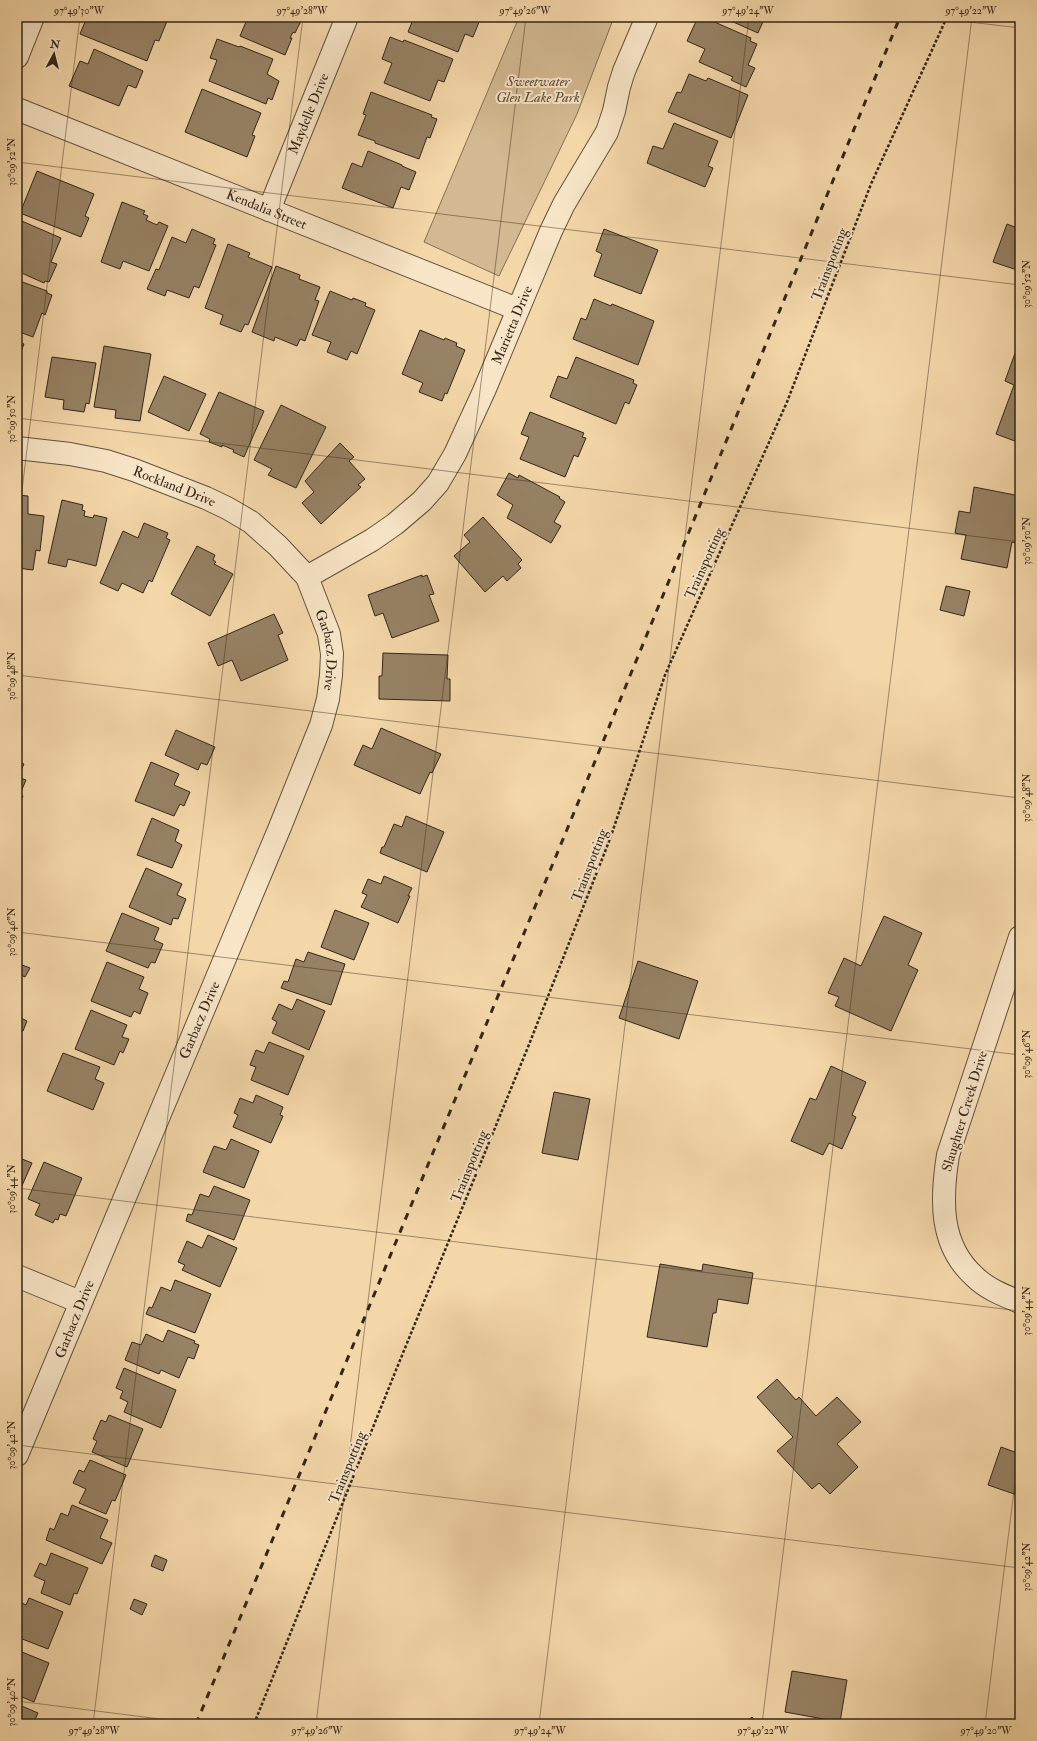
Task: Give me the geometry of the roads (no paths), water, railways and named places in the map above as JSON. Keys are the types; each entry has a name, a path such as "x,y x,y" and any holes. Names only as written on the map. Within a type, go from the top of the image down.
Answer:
{"street":[{"path":"17,57 33,17"},
{"name":"Maydelle Drive","path":"269,210 347,17"},
{"name":"Marietta Drive","path":"307,577 372,540 389,528 422,501 438,483 459,447 484,391 517,309 564,204 608,132 624,71 647,17"},
{"name":"Kendalia Street","path":"17,109 517,309"},
{"name":"Rockland Drive","path":"17,448 70,454 106,461 134,470 227,508 256,526 278,546 307,577"},
{"name":"Garbacz Drive","path":"17,1456 80,1302 280,827 321,724 328,699 332,654 329,634 307,577"},
{"name":"Slaughter Creek Drive","path":"1020,937 948,1155 943,1185 945,1226 952,1246 962,1262 975,1278 1001,1294 1020,1302"},
{"path":"17,1276 80,1302"}],"railway":[{"path":"196,1724 566,832 900,17"}],"park label":[{"name":"Sweetwater Glen Lake Park","path":"538,90"}]}
